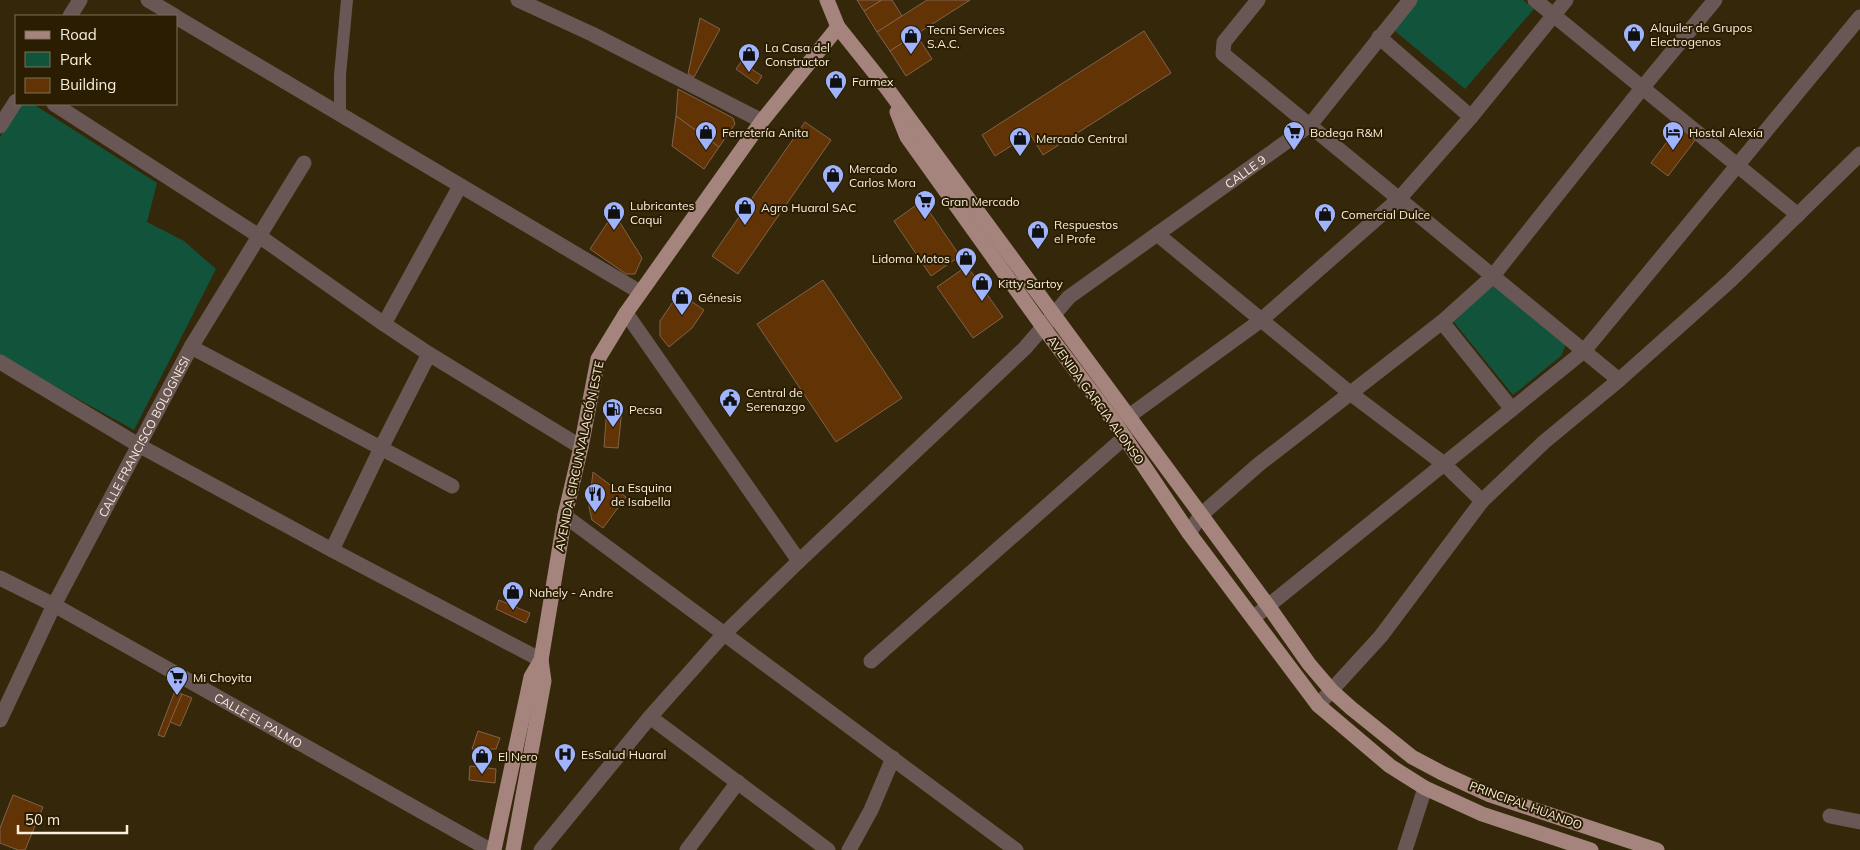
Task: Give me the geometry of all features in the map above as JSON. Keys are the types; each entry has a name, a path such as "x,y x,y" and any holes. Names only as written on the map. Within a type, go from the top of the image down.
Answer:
{"main road":[{"name":"AVENIDA GARCIA ALONSO","path":"826,0 838,27 886,87 1269,606 1309,664 1332,690"},
{"name":"AVENIDA CIRCUNVALACIÓN ESTE","path":"513,850 544,681 541,660 565,516 598,359 640,292 762,121 838,27"},
{"name":"AVENIDA GARCIA ALONSO","path":"886,87 907,137 1042,327 1125,437 1189,533 1318,705"},
{"name":"AVENIDA CIRCUNVALACIÓN ESTE","path":"492,850 531,677 541,660"},
{"name":"PRINCIPAL HUANDO","path":"1332,690 1351,708 1412,757 1442,773 1490,794 1658,850"},
{"name":"PRINCIPAL HUANDO","path":"1318,705 1390,766 1425,788 1482,814 1591,850"}],"street":[{"path":"71,15 80,0"},
{"path":"148,0 173,15"},
{"path":"340,115 340,75 347,0"},
{"path":"518,0 592,34 762,121"},
{"path":"1258,0 1224,42 1223,54 1619,380"},
{"name":"CALLE 9","path":"541,850 650,717 723,635 1025,348 1069,297 1310,125 1410,0"},
{"path":"1535,0 1738,164 1798,215"},
{"path":"1129,416 1260,320 1399,199 1471,117 1566,0"},
{"path":"1189,533 1201,515 1258,465 1442,322 1492,277 1643,87 1715,0"},
{"path":"1253,618 1584,351 1860,16"},
{"path":"178,18 640,292"},
{"path":"1379,37 1471,117"},
{"path":"0,126 15,102"},
{"path":"56,105 260,236 429,354 581,447"},
{"path":"1318,705 1381,636 1482,501 1544,442 1580,415 1730,281 1860,154"},
{"name":"CALLE FRANCISCO BOLOGNESI","path":"0,720 54,605 192,347 304,163"},
{"path":"384,324 460,186"},
{"path":"1157,234 1350,393 1444,464 1482,501"},
{"path":"626,313 799,561"},
{"path":"1442,322 1511,408"},
{"path":"192,347 452,486"},
{"path":"332,550 429,354"},
{"path":"0,362 140,446 541,660"},
{"path":"871,661 1125,437"},
{"path":"565,516 723,635 1016,850"},
{"name":"CALLE EL PALMO","path":"0,578 54,605 492,850"},
{"path":"650,717 828,850"},
{"path":"849,850 871,810 893,758"},
{"path":"687,850 738,782"},
{"path":"1405,850 1425,788"},
{"path":"1830,816 1860,822"}],"green space":[{"path":"1413,0 1523,0 1534,9 1465,89 1390,27"},
{"path":"19,105 35,105 157,183 147,222 184,241 216,269 134,430 0,356 0,137"},
{"path":"1491,284 1566,344 1561,356 1513,395 1453,321"}],"building":[{"path":"857,0 882,0 864,11"},
{"path":"882,0 892,0 902,16 877,32 864,11"},
{"path":"927,0 970,0 890,51 877,32"},
{"path":"700,18 720,29 694,77 688,74"},
{"path":"1144,31 1171,73 1043,155 1030,134 995,156 982,135"},
{"name":"Tecni Services S.A.C.","path":"916,34 932,59 906,76 890,51"},
{"name":"La Casa del Constructor","path":"741,62 762,76 757,84 736,69"},
{"path":"678,89 733,118 735,124 719,147 676,116"},
{"path":"676,116 719,147 704,169 672,146"},
{"path":"805,122 831,140 738,274 712,256"},
{"name":"Hostal Alexia","path":"1679,126 1696,139 1668,176 1651,163"},
{"path":"922,201 960,256 931,276 894,221"},
{"name":"Lubricantes Caqui","path":"614,213 642,258 635,274 626,274 590,249"},
{"path":"967,266 1003,317 973,338 937,287"},
{"path":"823,280 902,398 836,442 757,324"},
{"name":"Génesis","path":"679,293 704,310 692,328 669,347 660,336 660,321"},
{"name":"Pecsa","path":"607,407 622,409 618,448 604,447"},
{"path":"593,472 626,497 603,528 592,520 589,507"},
{"name":"Nahely - Andre","path":"499,600 530,613 526,623 496,609"},
{"path":"175,691 182,694 164,737 158,735"},
{"path":"182,694 192,698 180,726 170,722"},
{"path":"478,731 500,738 496,749 472,749"},
{"name":"El Nero","path":"470,766 496,769 495,783 469,780"},
{"path":"13,795 43,807 25,850 18,850 0,843 0,828"}],"place":[{"name":"Alquiler de Grupos Electrogenos","path":"1634,53"},
{"name":"Tecni Services S.A.C.","path":"911,55"},
{"name":"La Casa del Constructor","path":"749,73"},
{"name":"Farmex","path":"836,100"},
{"name":"Ferretería Anita","path":"706,151"},
{"name":"Bodega R&M","path":"1294,151"},
{"name":"Hostal Alexia","path":"1673,151"},
{"name":"Mercado Central","path":"1020,157"},
{"name":"Mercado Carlos Mora","path":"833,194"},
{"name":"Gran Mercado","path":"925,220"},
{"name":"Agro Huaral SAC","path":"745,226"},
{"name":"Lubricantes Caqui","path":"614,231"},
{"name":"Comercial Dulce","path":"1325,233"},
{"name":"Respuestos el Profe","path":"1038,250"},
{"name":"Lidoma Motos","path":"966,277"},
{"name":"Kitty Sartoy","path":"982,302"},
{"name":"Génesis","path":"682,316"},
{"name":"Central de Serenazgo","path":"730,418"},
{"name":"Pecsa","path":"613,428"},
{"name":"La Esquina de Isabella","path":"595,513"},
{"name":"Nahely - Andre","path":"513,611"},
{"name":"Mi Choyita","path":"177,696"},
{"name":"EsSalud Huaral","path":"565,773"},
{"name":"El Nero","path":"482,775"}]}
